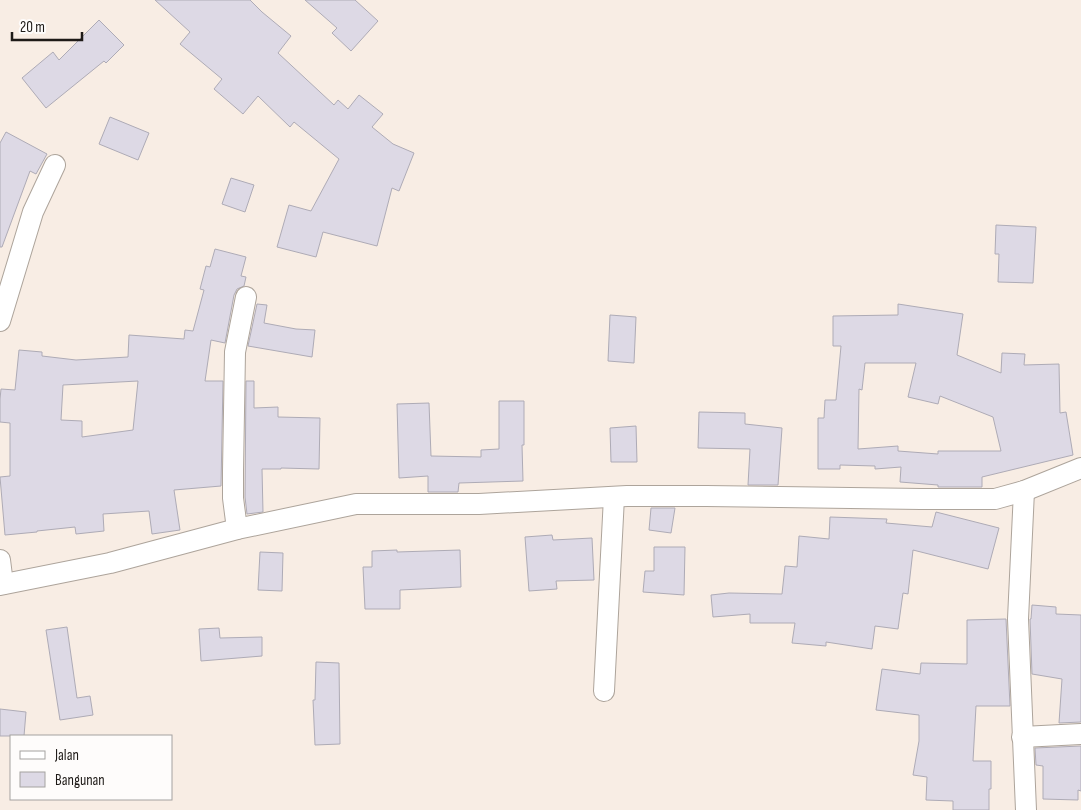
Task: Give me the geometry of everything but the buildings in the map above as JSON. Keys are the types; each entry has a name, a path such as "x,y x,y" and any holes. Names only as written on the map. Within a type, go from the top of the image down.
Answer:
{"street":[{"path":"0,321 33,212 55,165"},
{"path":"237,529 232,472 235,352 246,297"},
{"path":"0,560 2,585 110,563 237,529 356,504 479,504 614,497 706,496 995,499 1024,491 1081,468"},
{"path":"1024,491 1018,619 1026,810"},
{"path":"604,691 614,497"},
{"path":"1022,737 1081,734"}]}
